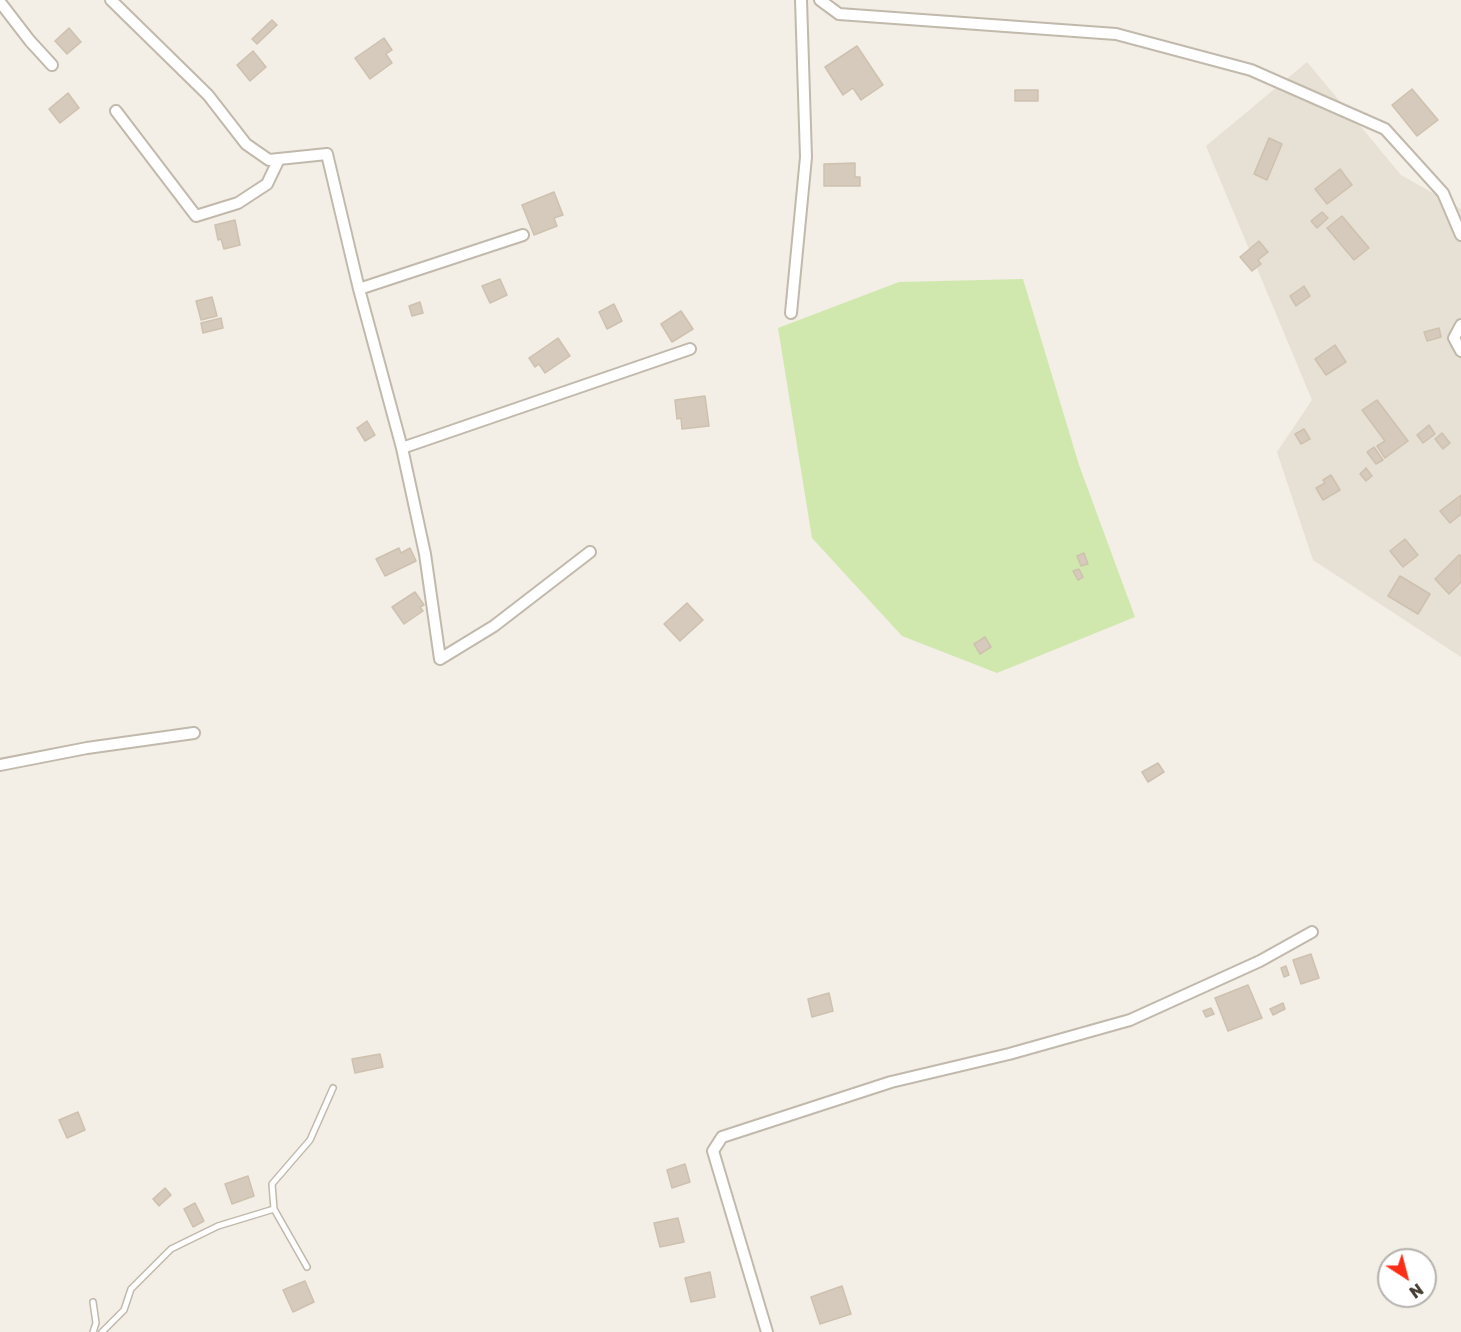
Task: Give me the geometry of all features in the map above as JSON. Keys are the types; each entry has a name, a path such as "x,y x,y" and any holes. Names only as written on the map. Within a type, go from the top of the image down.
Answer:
{"street":[{"path":"111,0 208,95 246,144 269,160 327,154 359,289 402,448 425,554 440,659 494,626 590,552"},
{"path":"791,312 806,157 801,0"},
{"path":"820,0 839,14 1116,34 1251,70 1385,129 1443,193 1461,235"},
{"path":"0,2 52,65"},
{"path":"116,111 196,216 238,203 267,184 279,159"},
{"path":"359,289 524,235"},
{"path":"1461,325 1454,338 1461,351"},
{"path":"402,448 690,349"},
{"path":"0,765 87,748 194,733"},
{"path":"767,1332 713,1152 722,1137 891,1082 1009,1054 1130,1020 1260,961 1312,932"}],"lane":[{"path":"306,1267 274,1209 272,1184 310,1140 333,1088"},
{"path":"102,1332 124,1310 131,1289 171,1249 218,1226 274,1209"},
{"path":"93,1302 96,1323 93,1332"}],"shaded area":[{"path":"1307,62 1401,175 1461,209 1461,657 1313,560 1277,452 1312,400 1206,146"}],"green space":[{"path":"1023,279 1079,465 1135,617 997,673 902,636 812,538 778,328 899,282"}],"building":[{"path":"272,20 277,25 257,44 252,39"},
{"path":"69,28 81,42 67,54 55,41"},
{"path":"384,38 392,50 386,54 392,63 370,79 355,58"},
{"path":"857,46 883,85 861,100 853,88 843,95 825,67"},
{"path":"253,51 266,67 250,81 237,65"},
{"path":"1412,89 1438,120 1417,136 1392,105"},
{"path":"1015,90 1038,90 1038,101 1015,101"},
{"path":"68,93 79,108 60,123 49,109"},
{"path":"1269,138 1282,144 1267,180 1254,174"},
{"path":"855,163 855,177 860,177 860,186 824,186 824,164"},
{"path":"1340,169 1352,185 1327,204 1315,189"},
{"path":"554,192 563,215 554,218 557,226 534,235 522,205"},
{"path":"1322,212 1328,218 1317,228 1311,221"},
{"path":"1342,216 1369,248 1354,260 1327,228"},
{"path":"235,220 240,245 224,249 221,239 218,240 215,225"},
{"path":"1259,241 1268,252 1258,260 1261,264 1252,271 1240,257"},
{"path":"500,279 507,295 490,303 482,286"},
{"path":"1304,286 1310,296 1296,306 1290,296"},
{"path":"212,297 217,316 201,320 196,301"},
{"path":"420,302 423,313 412,316 409,306"},
{"path":"614,304 622,321 607,329 599,312"},
{"path":"681,311 693,329 672,342 661,324"},
{"path":"221,318 223,328 203,333 201,323"},
{"path":"1439,328 1441,337 1427,341 1424,332"},
{"path":"558,338 570,356 545,373 539,364 535,367 529,358"},
{"path":"1335,345 1346,362 1326,375 1315,359"},
{"path":"705,396 709,426 682,429 681,418 677,419 675,400"},
{"path":"1377,400 1408,441 1385,458 1377,446 1385,441 1362,410"},
{"path":"367,421 375,435 365,441 357,428"},
{"path":"1429,425 1435,434 1423,443 1417,435"},
{"path":"1304,429 1310,439 1301,444 1295,434"},
{"path":"1442,433 1450,443 1443,449 1435,439"},
{"path":"1374,447 1383,460 1376,464 1367,452"},
{"path":"1366,468 1372,476 1366,481 1360,474"},
{"path":"1331,475 1340,490 1323,500 1316,488 1325,483 1323,480"},
{"path":"1461,495 1461,514 1450,523 1440,511"},
{"path":"1405,539 1418,555 1403,567 1390,551"},
{"path":"399,548 401,553 410,548 416,561 385,576 376,559"},
{"path":"1084,553 1088,564 1081,566 1077,556"},
{"path":"1459,555 1461,556 1461,582 1449,594 1435,579"},
{"path":"1079,569 1083,577 1078,580 1073,571"},
{"path":"1400,576 1430,594 1418,614 1388,596"},
{"path":"415,592 424,605 420,607 423,611 404,624 392,607"},
{"path":"687,603 703,620 680,641 664,624"},
{"path":"985,637 991,647 980,654 974,644"},
{"path":"1158,763 1164,772 1148,782 1142,772"},
{"path":"1311,954 1319,978 1301,984 1293,960"},
{"path":"1286,966 1289,975 1284,977 1281,968"},
{"path":"1248,985 1262,1018 1228,1031 1215,998"},
{"path":"829,993 833,1011 812,1017 808,999"},
{"path":"1283,1003 1285,1009 1273,1015 1270,1009"},
{"path":"1211,1008 1214,1014 1206,1017 1203,1011"},
{"path":"380,1054 383,1067 355,1073 352,1059"},
{"path":"78,1112 85,1130 67,1138 59,1120"},
{"path":"685,1164 690,1182 672,1188 667,1170"},
{"path":"248,1176 254,1196 232,1204 225,1184"},
{"path":"165,1188 171,1195 159,1206 153,1199"},
{"path":"195,1203 204,1221 193,1227 184,1209"},
{"path":"678,1218 684,1242 660,1247 654,1223"},
{"path":"710,1272 715,1297 691,1302 685,1278"},
{"path":"305,1281 314,1302 293,1312 283,1290"},
{"path":"842,1286 851,1314 820,1324 811,1297"}]}
